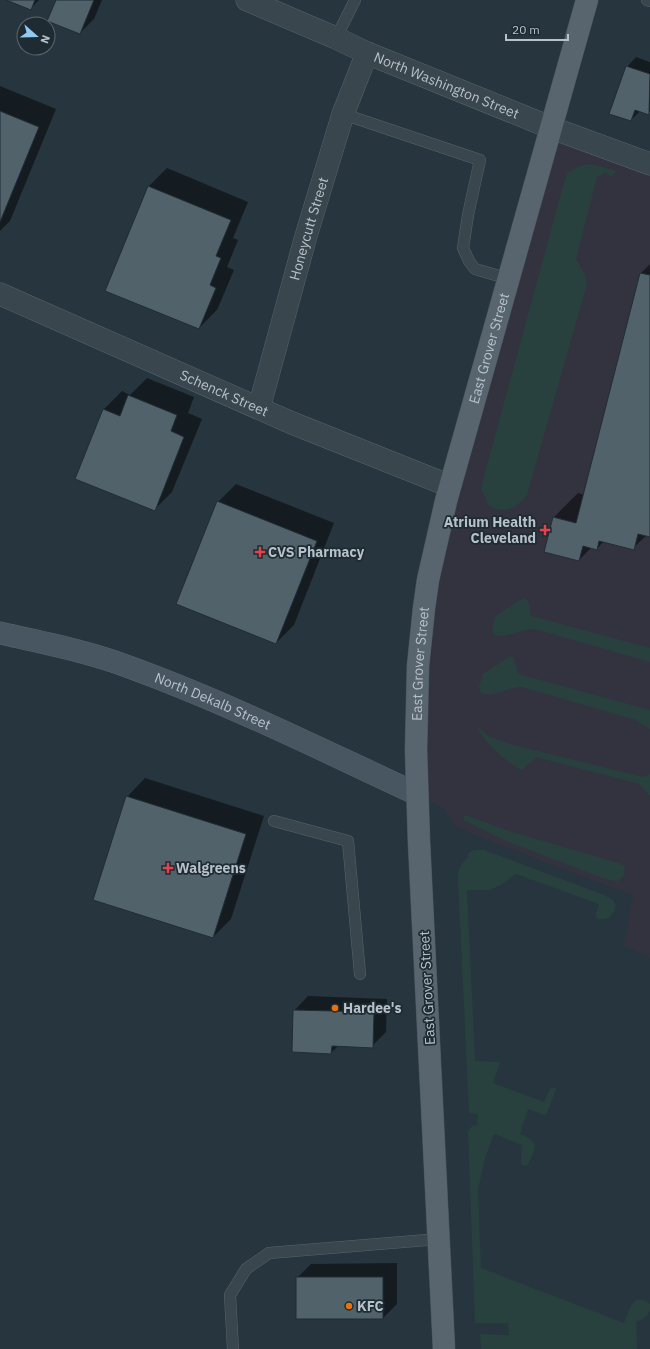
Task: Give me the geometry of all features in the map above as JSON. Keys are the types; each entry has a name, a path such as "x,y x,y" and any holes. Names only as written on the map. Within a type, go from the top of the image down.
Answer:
{"main road":[{"name":"East Grover Street","path":"444,1349 417,794 418,666 428,580 450,486 587,0"},
{"name":"North Dekalb Street","path":"0,633 75,650 129,667 228,707 417,794"}],"street":[{"name":"North Washington Street","path":"246,0 336,38 367,53 552,128 650,164"},
{"name":"Honeycutt Street","path":"259,408 306,236 343,114 367,53"},
{"name":"Schenck Street","path":"0,294 259,408 450,486"}],"lane":[{"path":"336,38 355,0"},
{"path":"343,114 480,160 468,215 463,248 469,261 475,269 509,279"},
{"path":"274,821 348,841 360,974"},
{"path":"233,1349 230,1295 246,1269 269,1253 439,1239"}],"shaded area":[{"name":"Atrium Health Cleveland","path":"552,128 650,164 650,958 624,946 633,896 479,837 454,825 445,809 417,794 428,580"}],"green space":[{"path":"591,164 616,171 611,177 606,172 597,177 576,259 586,277 587,284 527,495 518,504 510,509 506,510 495,508 489,506 482,490 482,484 565,179 568,172 583,165"},
{"path":"523,598 528,600 531,616 650,648 650,662 535,629 525,630 505,636 494,635 492,628 496,616"},
{"path":"510,656 514,658 518,674 650,710 650,729 636,720 522,687 512,688 492,694 481,693 479,687 483,674"},
{"path":"478,726 488,736 509,744 643,777 650,774 650,796 639,784 536,757 523,769 519,769 501,756 489,744 480,732"},
{"path":"465,815 509,831 618,863 624,866 625,870 623,877 618,881 608,880 504,840 464,820 463,817"},
{"path":"474,850 484,850 604,895 613,900 616,905 614,912 607,919 596,918 599,904 516,874 501,885 489,890 467,890 475,1061 500,1062 493,1083 544,1102 550,1089 554,1087 556,1089 547,1113 544,1115 528,1109 520,1134 531,1140 535,1146 528,1165 524,1166 521,1163 522,1145 494,1134 485,1158 478,1190 481,1268 624,1323 631,1305 636,1300 644,1300 650,1304 650,1308 647,1316 636,1322 637,1349 481,1349 480,1334 509,1335 508,1323 475,1323 468,1131 472,1126 477,1125 478,1114 469,1113 458,881 460,868 463,862 469,857 467,854"}],"building":[{"path":"6,0 35,0 31,10"},
{"path":"56,0 94,0 80,34 56,25 56,16 49,16"},
{"path":"626,66 650,74 649,115 635,110 631,121 609,114"},
{"path":"0,111 39,127 0,222"},
{"path":"148,186 231,220 216,256 221,258 210,285 216,288 199,329 105,291"},
{"path":"640,273 650,275 650,537 638,534 634,550 599,541 597,550 583,546 579,561 544,552 553,517 576,523"},
{"path":"128,395 177,415 171,431 184,437 155,511 75,479 103,409 120,416"},
{"path":"217,501 317,541 276,644 176,604"},
{"path":"126,796 246,834 213,938 93,900"},
{"path":"293,1010 374,1012 373,1048 332,1046 331,1054 292,1052"},
{"path":"296,1277 383,1277 383,1319 296,1319"}],"place":[{"name":"Atrium Health Cleveland","path":"545,530"},
{"name":"CVS Pharmacy","path":"260,552"},
{"name":"Walgreens","path":"168,868"},
{"name":"Hardee's","path":"335,1008"},
{"name":"KFC","path":"349,1306"}]}
